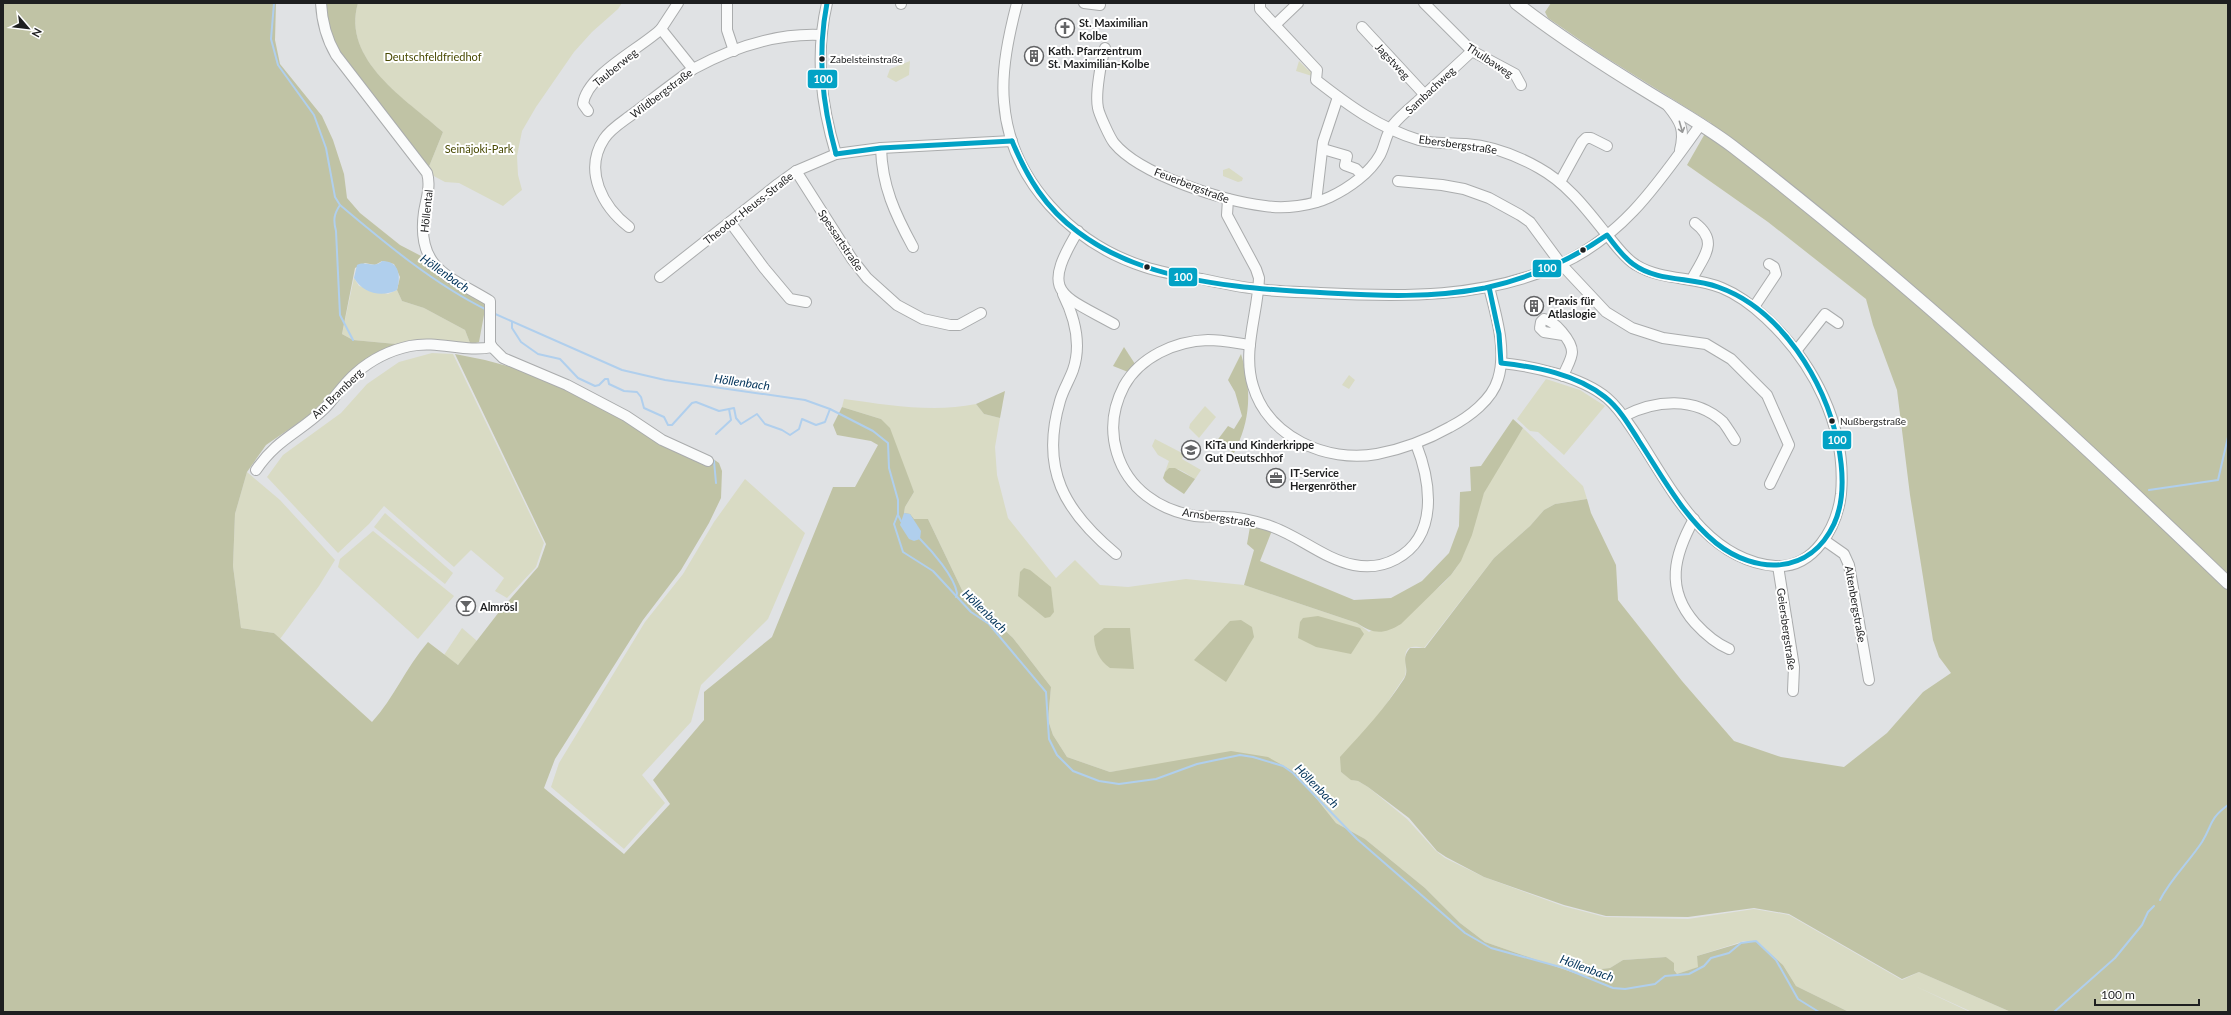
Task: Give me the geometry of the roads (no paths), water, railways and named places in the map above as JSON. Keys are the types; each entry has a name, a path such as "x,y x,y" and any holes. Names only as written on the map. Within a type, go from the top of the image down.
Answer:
{"main road":[{"path":"1516,3 1619,74 1702,124 1785,189 1957,331 2088,448 2228,583"}],"street":[{"name":"Höllental","path":"321,3 322,21 326,38 336,55 427,173 429,187 423,230 426,254 435,266 446,275 490,301 489,313 492,348"},
{"path":"678,3 661,29 693,68"},
{"path":"727,3 727,30 734,51"},
{"path":"827,3 821,35 820,71 823,102 836,154"},
{"path":"1017,3 1008,46 1004,100 1012,141 1022,165 1044,200 1060,218 1078,231 1111,252 1149,268 1258,289 1405,296 1460,292 1489,287 1526,277 1561,264 1582,253 1607,235 1636,210 1702,124"},
{"path":"1084,3 1100,5"},
{"path":"1260,3 1260,9 1275,25 1298,3"},
{"name":"Thulbaweg","path":"1424,3 1472,51 1515,74 1521,84"},
{"name":"Ebersbergstraße","path":"1275,25 1317,70 1316,80 1338,97 1390,130 1420,141 1467,144 1500,149 1540,168 1560,182 1607,235"},
{"name":"Jagstweg","path":"1362,27 1425,95"},
{"name":"Tauberweg","path":"588,111 583,104 584,100 596,80 661,29"},
{"name":"Wildbergstraße","path":"629,227 611,211 600,190 596,168 600,146 609,132 693,68 734,51 772,40 798,35 821,35"},
{"name":"Feuerbergstraße","path":"1105,48 1100,71 1098,108 1104,119 1106,129 1114,143 1133,160 1181,183 1228,199 1266,207 1294,206 1316,202 1342,190 1362,175 1380,155 1390,130"},
{"name":"Sambachweg","path":"1390,130 1472,51"},
{"path":"1316,202 1323,142 1338,97"},
{"path":"1665,103 1681,126 1683,137 1678,156"},
{"path":"1560,182 1582,142 1586,138 1607,146"},
{"name":"Theodor-Heuss-Straße","path":"660,277 761,196 796,171 836,154 881,148 1012,141"},
{"path":"881,148 884,179 889,199 913,247"},
{"path":"1323,149 1347,156 1345,165 1356,169 1362,175"},
{"name":"Spessartstraße","path":"796,171 852,258 873,283 897,305 923,319 950,326 959,325 981,313"},
{"path":"1398,181 1442,185 1489,198 1530,222 1561,264 1606,312 1632,328 1664,338 1706,344 1731,359 1767,395 1789,445 1770,484"},
{"path":"1228,199 1227,215 1256,269 1258,289 1250,344 1253,386 1264,411 1280,429 1293,439 1326,451 1364,455 1376,454 1416,444 1435,436 1471,414 1491,393 1498,380 1501,363 1498,327 1489,287"},
{"path":"730,222 764,268 790,299 806,302"},
{"path":"1692,279 1708,249 1709,242 1705,232 1695,223"},
{"path":"1078,231 1063,256 1058,269 1059,286 1073,317 1077,341 1075,365 1057,413 1053,450 1055,472 1062,492 1076,515 1116,554"},
{"path":"1501,363 1564,376 1596,390 1607,398 1624,416 1694,519 1707,535 1727,550 1751,562 1778,566 1800,561 1810,555 1824,540 1833,525 1838,509 1842,472 1840,456 1830,412 1814,377 1796,350 1754,307 1722,288 1692,279 1661,275 1638,266 1627,258 1607,235"},
{"path":"1754,307 1776,274 1774,267 1769,264"},
{"path":"1063,294 1114,324"},
{"path":"1796,350 1825,314 1838,323"},
{"path":"1563,335 1568,341 1572,351 1564,376"},
{"name":"Arnsbergstraße","path":"1250,344 1207,340 1180,345 1150,357 1131,375 1120,394 1114,413 1114,441 1120,461 1127,475 1133,484 1148,497 1181,513 1197,516 1227,517 1269,526 1356,566 1384,565 1401,556 1415,543 1427,517 1427,476 1416,444"},
{"name":"Am Bramberg","path":"256,470 273,448 323,410 355,373 388,353 424,344 484,349 492,348"},
{"path":"492,348 514,365 567,385 626,416 662,440 708,461"},
{"path":"1624,416 1637,409 1655,404 1678,403 1689,405 1710,414 1723,423 1735,440"},
{"path":"1694,519 1680,550 1676,570 1677,591 1684,608 1698,626 1716,643 1729,649"},
{"name":"Altenbergstraße","path":"1824,540 1844,554 1849,565 1869,680"},
{"name":"Geiersbergstraße","path":"1778,566 1794,667 1793,691"}],"water":[{"path":"382,261 388,262 396,267 399,275 397,290 385,294 373,293 362,287 354,278 357,265 363,263 376,264"},
{"path":"904,513 910,514 921,531 920,539 914,541 909,539 900,525"}],"waterway":[{"name":"Höllenbach","path":"274,3 271,39 278,65 314,115 326,148 335,197 340,205 410,262 467,300 487,310"},
{"path":"340,205 336,211 334,220 336,231 340,315 353,340"},
{"name":"Höllenbach","path":"493,313 622,370 665,380 805,400 830,409 873,431 888,443 889,468 898,500 898,514 894,524 903,552 933,571 971,612 989,624 1046,692 1049,739 1057,755 1073,771 1099,781 1119,784 1156,779 1197,764 1240,755 1253,757 1283,766 1293,773 1357,839 1465,933 1491,948 1564,968 1613,988 1625,989 1655,984 1665,976 1689,974 1704,966 1711,958 1729,953 1741,943 1756,941 1776,960 1798,999 1819,1012"},
{"path":"512,322 512,328 521,342 538,354 560,359 578,378 595,386 599,385 605,379 608,379 609,384 624,391 637,392 641,397 644,408 664,417 668,425 672,425 692,403 696,402 719,411 734,408 736,418 741,424 757,414 765,424 782,430 790,435 799,429 802,419 816,425 825,422 830,409"},
{"path":"337,401 348,388"},
{"path":"716,434 731,420 729,409"},
{"path":"2149,490 2218,480 2228,437"},
{"path":"714,461 716,483"},
{"name":"Höllenbach","path":"898,515 901,521"},
{"path":"920,539 936,557 952,579 957,593 956,597"},
{"path":"2160,900 2169,884 2202,842 2214,818 2228,805"},
{"path":"2054,1012 2115,958 2142,925 2148,912 2154,906"}],"place":[{"name":"St. Maximilian Kolbe","path":"1065,28"},
{"name":"Kath. Pfarrzentrum St. Maximilian-Kolbe","path":"1034,56"},
{"name":"Zabelsteinstraße","path":"822,59"},
{"name":"Praxis für Atlaslogie","path":"1534,306"},
{"name":"Nußbergstraße","path":"1832,421"},
{"name":"KiTa und Kinderkrippe Gut Deutschhof","path":"1191,450"},
{"name":"IT-Service Hergenröther","path":"1276,478"},
{"name":"Almrösl","path":"466,606"}],"park label":[{"name":"Deutschfeldfriedhof","path":"433,56"},
{"name":"Seinäjoki-Park","path":"479,148"}]}
